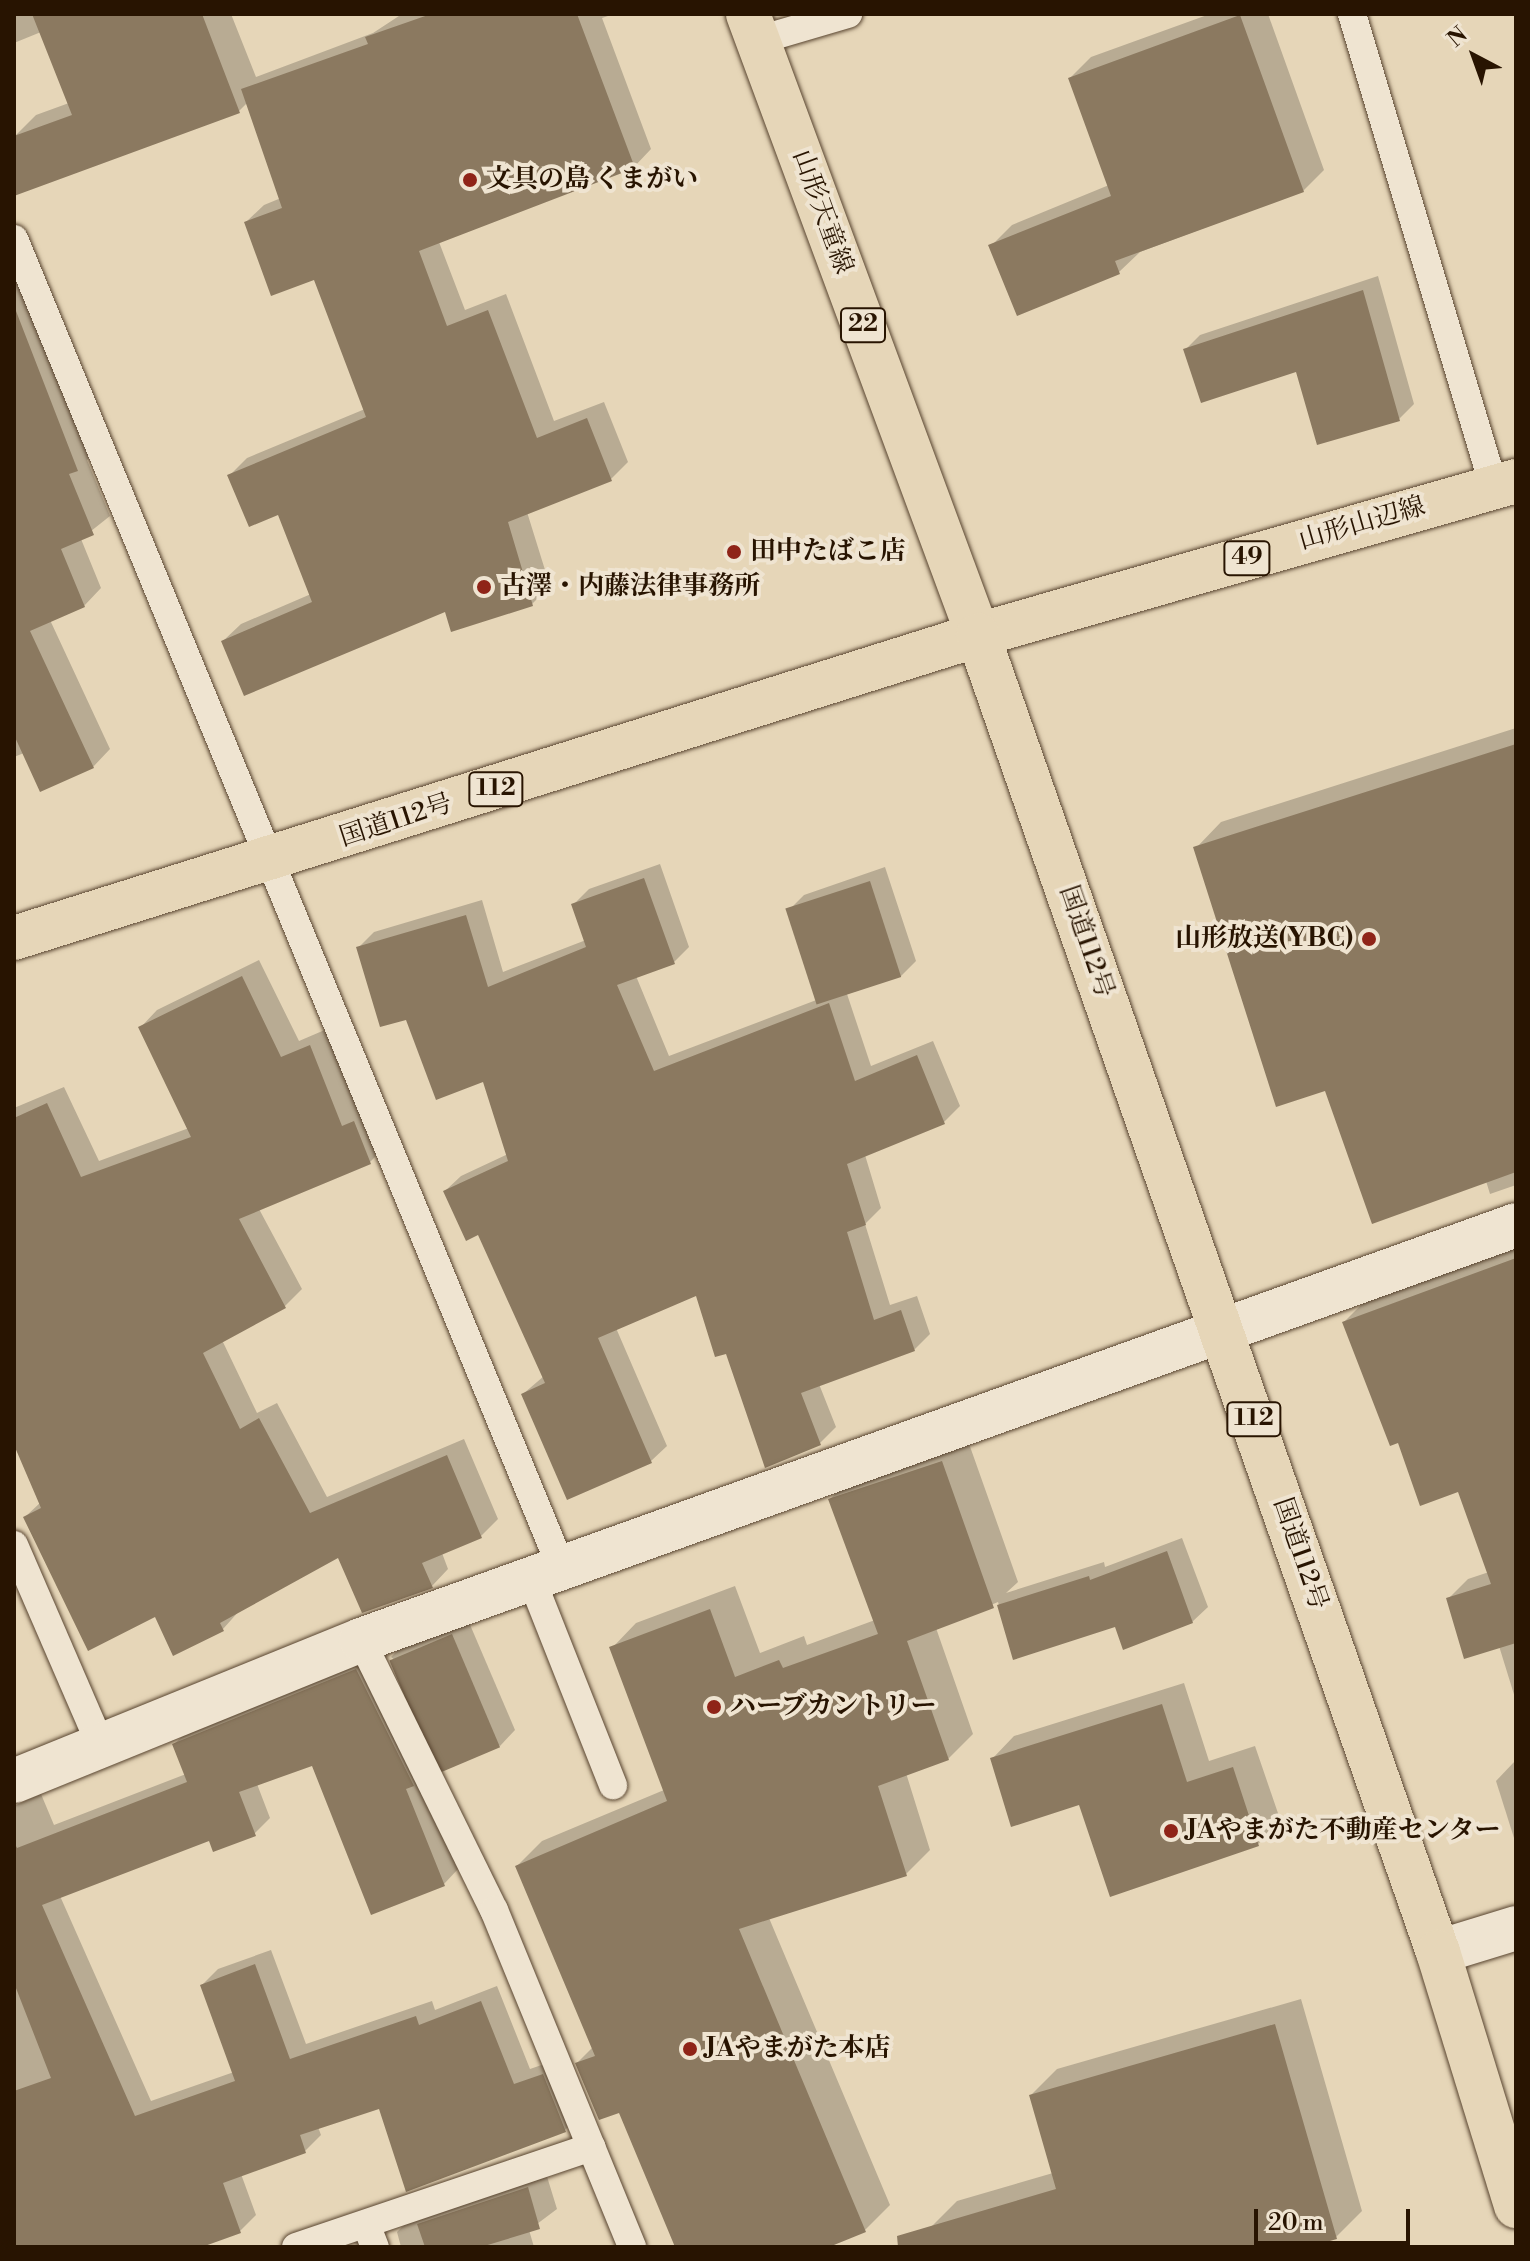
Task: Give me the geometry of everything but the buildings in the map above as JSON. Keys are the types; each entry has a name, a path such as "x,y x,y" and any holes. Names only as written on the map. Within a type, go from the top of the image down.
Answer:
{"main road":[{"name":"山形天童線","path":"754,27 978,635"},
{"name":"山形山辺線","path":"978,635 1505,484"},
{"name":"国道112号","path":"14,938 272,860 978,635 1438,1952 1516,2206"}],"street":[{"path":"14,1781 361,1640 1516,1225"},
{"path":"1438,1952 1516,1928"}],"lane":[{"path":"754,27 848,14"},
{"path":"1352,14 1505,484"},
{"path":"14,239 272,860 546,1572 613,1785"},
{"path":"14,1545 100,1744"},
{"path":"361,1640 494,1910 632,2247"},
{"path":"296,2247 370,2235 592,2147"}],"place":[{"name":"文具の島 くまがい","path":"470,180"},
{"name":"田中たばこ店","path":"734,552"},
{"name":"古澤・内藤法律事務所","path":"484,587"},
{"name":"山形放送(YBC)","path":"1369,939"},
{"name":"ハーブカントリー","path":"714,1707"},
{"name":"JAやまがた不動産センター","path":"1171,1831"},
{"name":"JAやまがた本店","path":"690,2049"}]}
